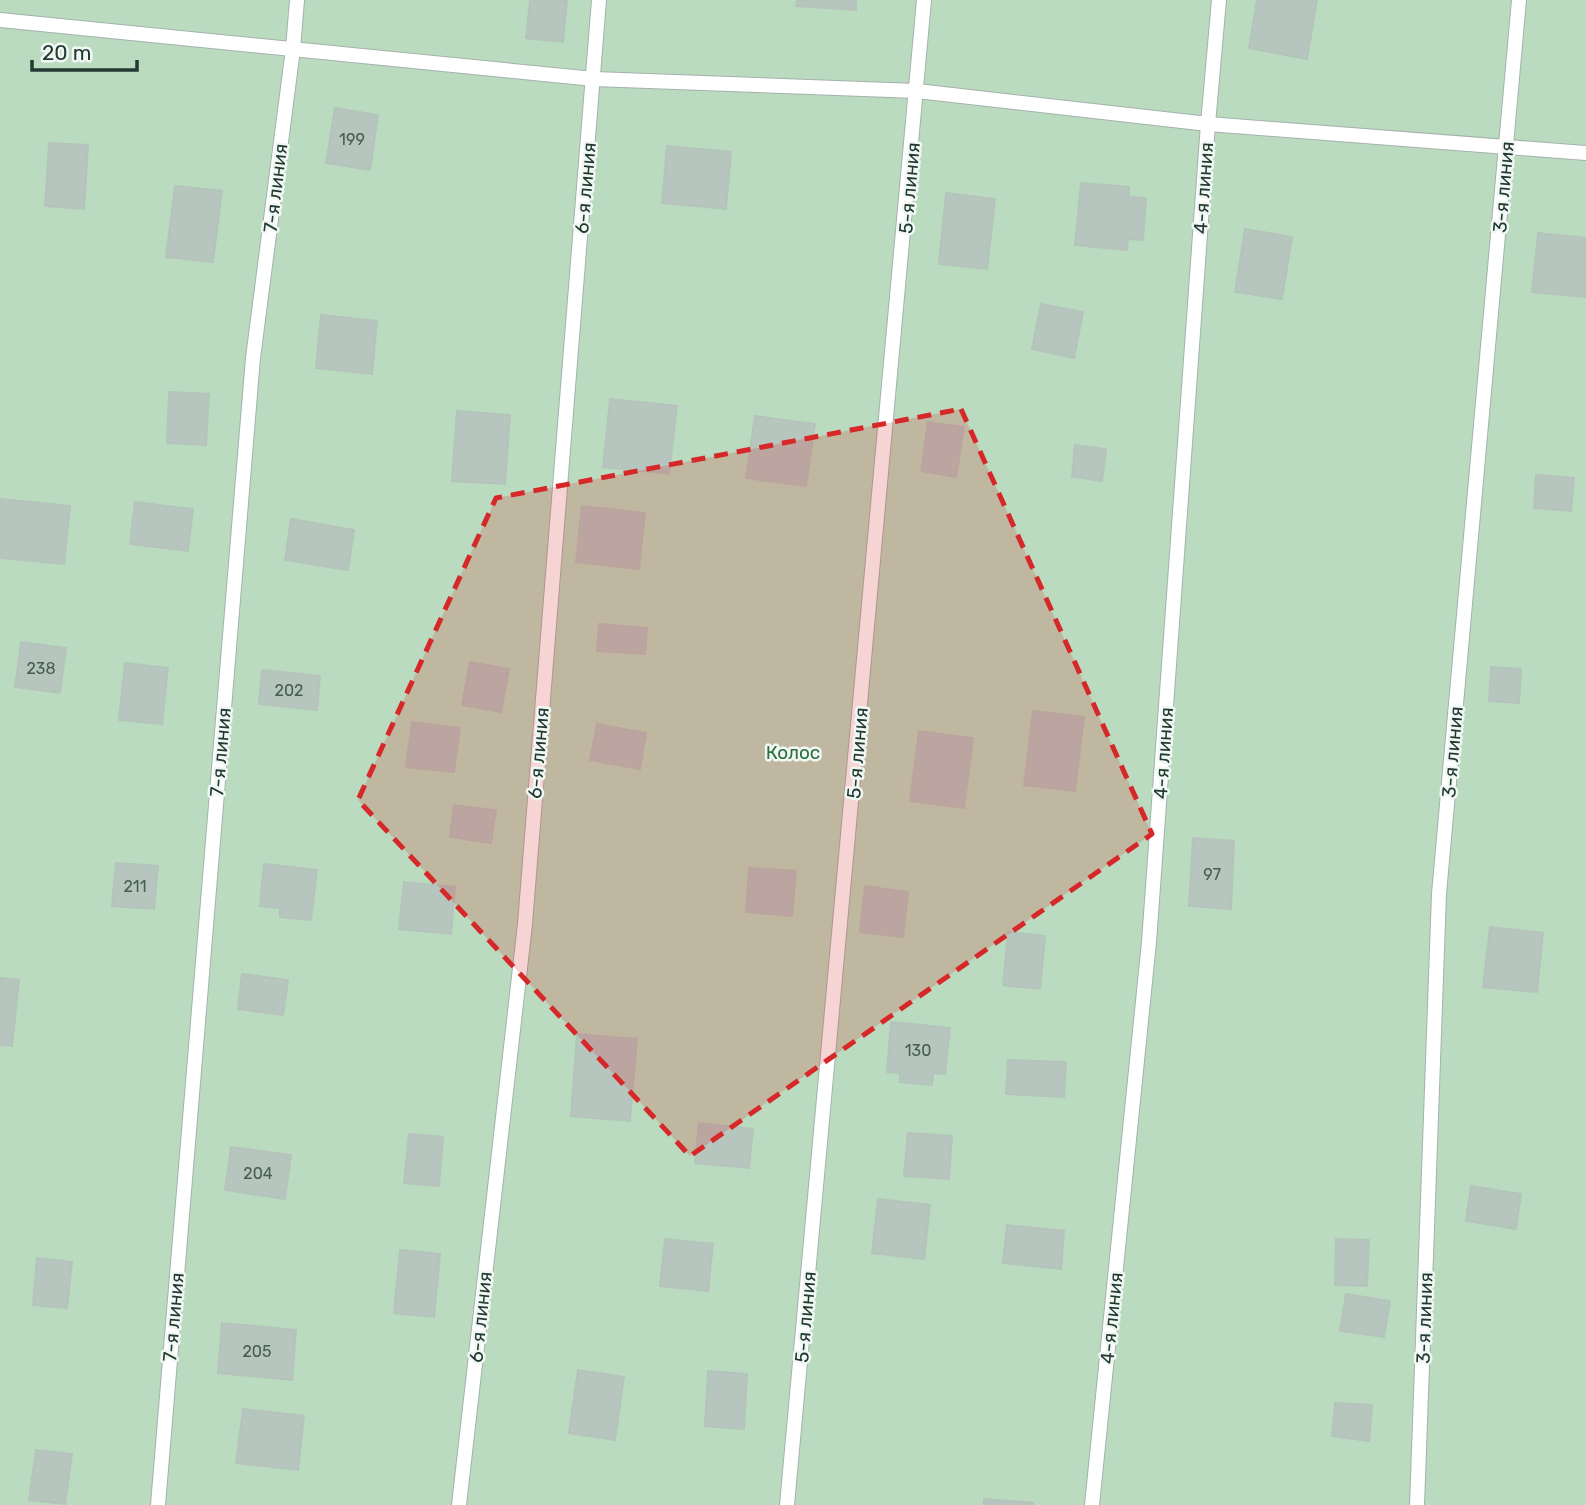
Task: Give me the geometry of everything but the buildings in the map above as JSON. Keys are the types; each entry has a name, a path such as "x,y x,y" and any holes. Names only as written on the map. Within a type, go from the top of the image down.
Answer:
{"lane":[{"name":"7-я линия","path":"158,1505 253,358 297,0"},
{"name":"6-я линия","path":"459,1505 525,923 599,0"},
{"name":"5-я линия","path":"787,1505 925,0"},
{"name":"4-я линия","path":"1092,1505 1149,942 1219,0"},
{"name":"3-я линия","path":"1417,1505 1439,894 1519,0"},
{"path":"0,20 594,79 917,91 1208,124 1586,153"}],"highlighted area":[{"path":"961,409 1152,834 690,1156 358,800 496,498"}],"green space":[{"name":"Колос","path":"0,0 1586,0 1586,1505 0,1505"}]}
